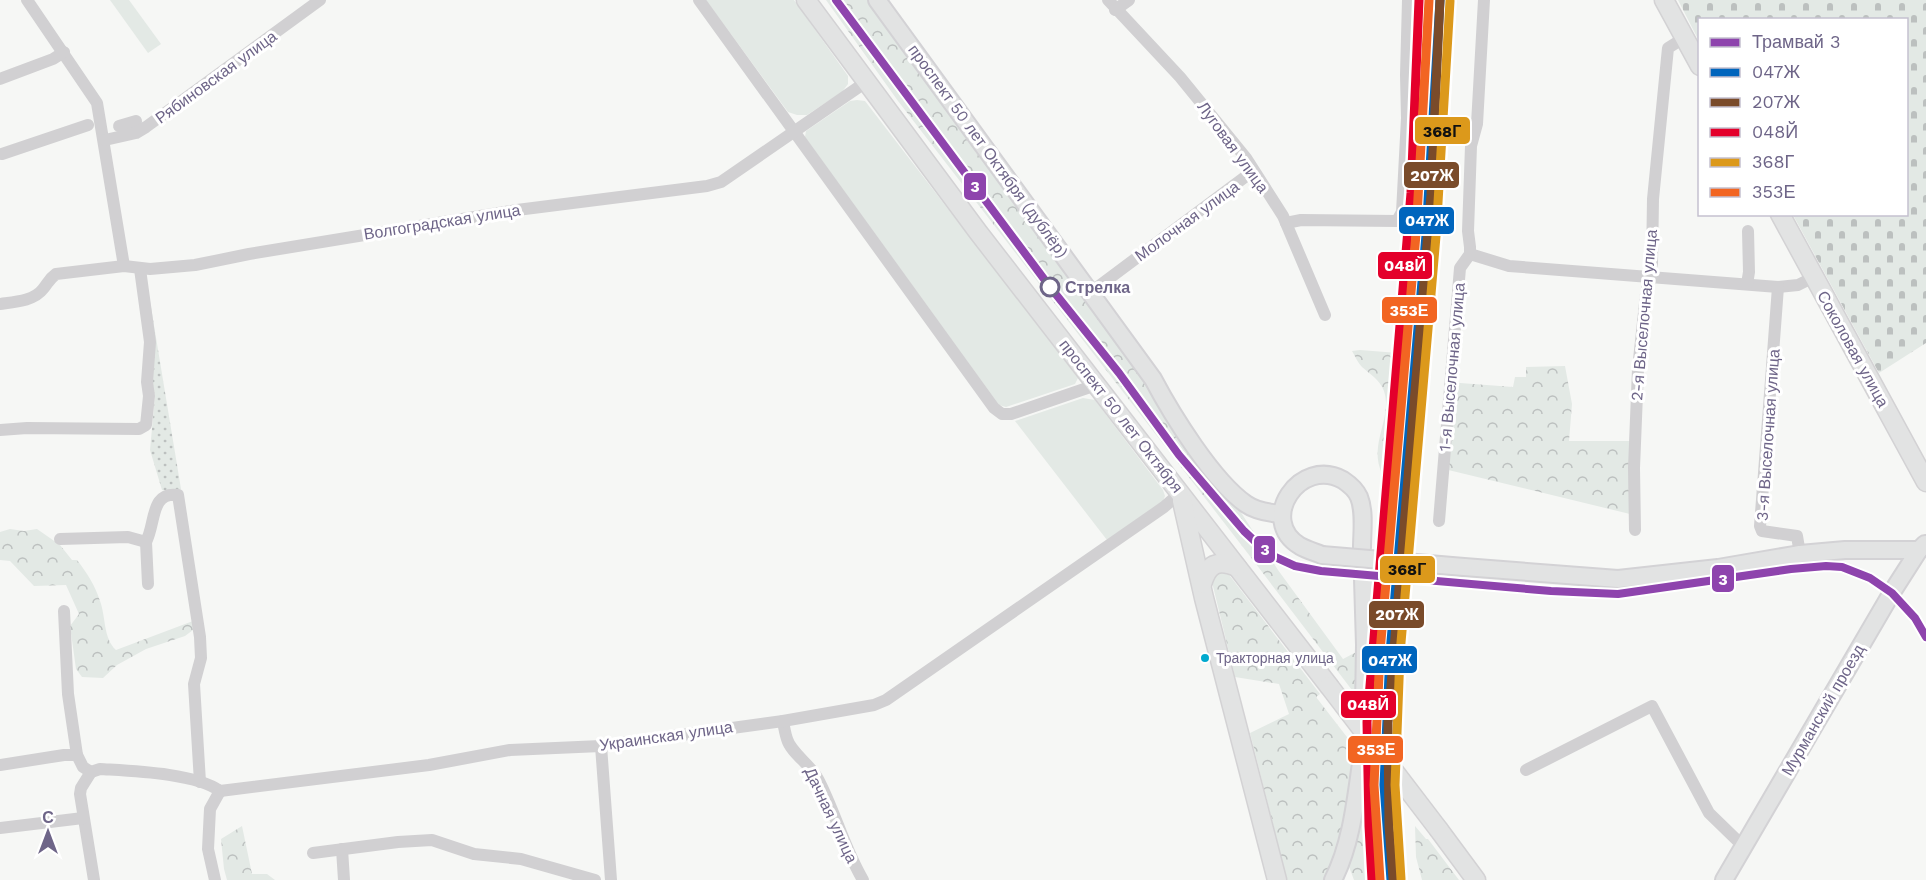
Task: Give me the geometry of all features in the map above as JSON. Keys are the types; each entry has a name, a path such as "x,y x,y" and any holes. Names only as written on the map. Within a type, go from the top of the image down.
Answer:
{"main road":[{"name":"проспект 50 лет Октября","path":"806,0 1096,386 1476,880"},
{"path":"1664,0 1698,62"},
{"name":"Соколовая улица","path":"1781,216 1926,482"},
{"path":"1180,493 1204,598 1277,880"},
{"path":"1202,584 1205,572 1217,564 1226,563 1237,567"}],"street":[{"path":"27,0 97,103 105,140 123,266"},
{"name":"Рябиновская улица","path":"105,140 136,133 146,127 320,0"},
{"path":"699,0 994,408 1002,414 1011,414 1096,386"},
{"name":"проспект 50 лет Октября (дублёр)","path":"877,0 1091,292 1153,379 1167,405 1214,472 1248,506 1264,512 1281,514"},
{"path":"1112,5 1130,0"},
{"path":"1286,223 1301,220 1396,221 1402,212 1406,142 1408,0"},
{"name":"1-я Выселочная улица","path":"1439,521 1460,268 1470,254 1468,231 1471,146 1477,124 1484,0"},
{"name":"Луговая улица","path":"1112,5 1211,113 1246,158 1286,223 1325,315"},
{"name":"2-я Выселочная улица","path":"1635,530 1634,468 1638,369 1652,263 1653,199 1668,48 1684,38"},
{"path":"0,79 53,59 64,52"},
{"name":"Волгоградская улица","path":"0,304 35,297 56,274 123,266 140,269 195,266 249,254 518,210 707,186 721,182 866,82"},
{"path":"119,126 136,121"},
{"path":"2,154 88,125"},
{"name":"Молочная улица","path":"1091,292 1253,171"},
{"path":"1747,284 1748,231"},
{"path":"1470,254 1509,266 1778,287 1798,285 1814,277"},
{"path":"0,430 27,428 139,429 146,424 150,342 140,269"},
{"name":"3-я Выселочная улица","path":"1778,287 1760,526 1762,531 1797,536 1800,554"},
{"path":"1362,548 1362,513 1358,495 1347,483 1339,478 1318,474 1308,477 1292,490 1281,514 1288,534 1299,545 1322,555 1618,579 1718,568 1800,554 1923,547"},
{"name":"Украинская улица","path":"220,791 429,765 510,750 601,746 783,721 874,705 886,700 1180,493"},
{"path":"148,584 146,542 151,532 158,500 164,495 178,495 200,637 201,658 194,684 200,782"},
{"path":"60,539 128,537 146,542"},
{"name":"Мурманский проезд","path":"1724,880 1923,547"},
{"path":"1363,579 1364,707"},
{"path":"64,611 68,694 77,756 83,766 91,772"},
{"path":"1526,770 1652,706 1708,813 1744,847"},
{"name":"Дачная улица","path":"783,721 787,740 792,749 807,762 817,778 854,865 863,880"},
{"path":"601,746 611,880"},
{"path":"0,765 64,755 77,756"},
{"path":"1333,880 1339,869 1348,837 1362,756"},
{"path":"94,880 83,819 81,788 91,772 100,769 172,776 200,782 220,791 210,809 208,849 212,875 215,880"},
{"path":"0,828 83,819"},
{"path":"313,853 432,840 474,854 521,859 595,880"},
{"path":"342,849 344,880"}],"green space":[{"path":"110,0 129,0 161,44 148,53"},
{"path":"706,0 794,0 848,76 848,84 842,92 807,115 788,112"},
{"path":"826,0 870,0 1233,500 1278,570 1343,659 1360,650 1358,698 898,101"},
{"path":"1678,0 1926,0 1926,343 1879,373 1794,216 1908,216 1908,18 1698,18 1698,39"},
{"path":"850,101 865,101 1078,378 1075,384 1006,407 999,405 805,137 806,131"},
{"path":"147,283 181,489 174,492 162,490 150,450 155,396 152,381"},
{"path":"1352,351 1398,353 1387,482 1380,470 1378,458 1386,402 1384,391"},
{"path":"1565,366 1572,404 1569,441 1631,441 1630,514 1440,468 1447,382 1513,387 1515,377 1526,377 1526,367"},
{"path":"1083,398 1095,400 1163,490 1165,496 1163,501 1107,540 1015,421"},
{"path":"10,529 24,531 37,529 60,545 72,560 77,560 96,590 109,640 116,650 193,621 193,630 185,636 146,649 117,665 103,678 82,677 76,669 70,626 79,614 66,585 34,586 10,561 0,560 0,532"},
{"path":"1214,571 1227,572 1320,694 1316,697 1357,750 1342,837 1326,880 1287,880 1250,733 1289,714 1279,684 1235,677 1211,578"},
{"path":"1366,762 1372,769 1369,826 1373,880 1354,880 1348,864"},
{"path":"242,826 252,874 267,874 275,880 227,880 221,839"},
{"path":"1415,826 1428,839 1459,880 1422,880 1416,857"}],"tram line":[{"name":"3","path":"836,0 1050,287 1119,373 1179,455 1244,531 1273,556 1295,566 1321,571 1551,591 1618,594 1791,569 1842,567 1870,578 1892,593 1915,618 1926,637"}],"transit line":[{"name":"048Й","path":"1372,880 1367,722 1411,193 1419,0"},
{"name":"353Е","path":"1380,880 1374,785 1380,652 1416,234 1429,0"},
{"name":"047Ж","path":"1391,880 1384,785 1390,653 1426,235 1440,0"},
{"name":"207Ж","path":"1393,879 1389,826 1388,723 1431,195 1440,0"},
{"name":"368Г","path":"1401,879 1395,785 1400,654 1436,236 1450,1"}],"place":[{"name":"Стрелка","path":"1050,287"},
{"name":"Тракторная улица","path":"1205,658"}]}
